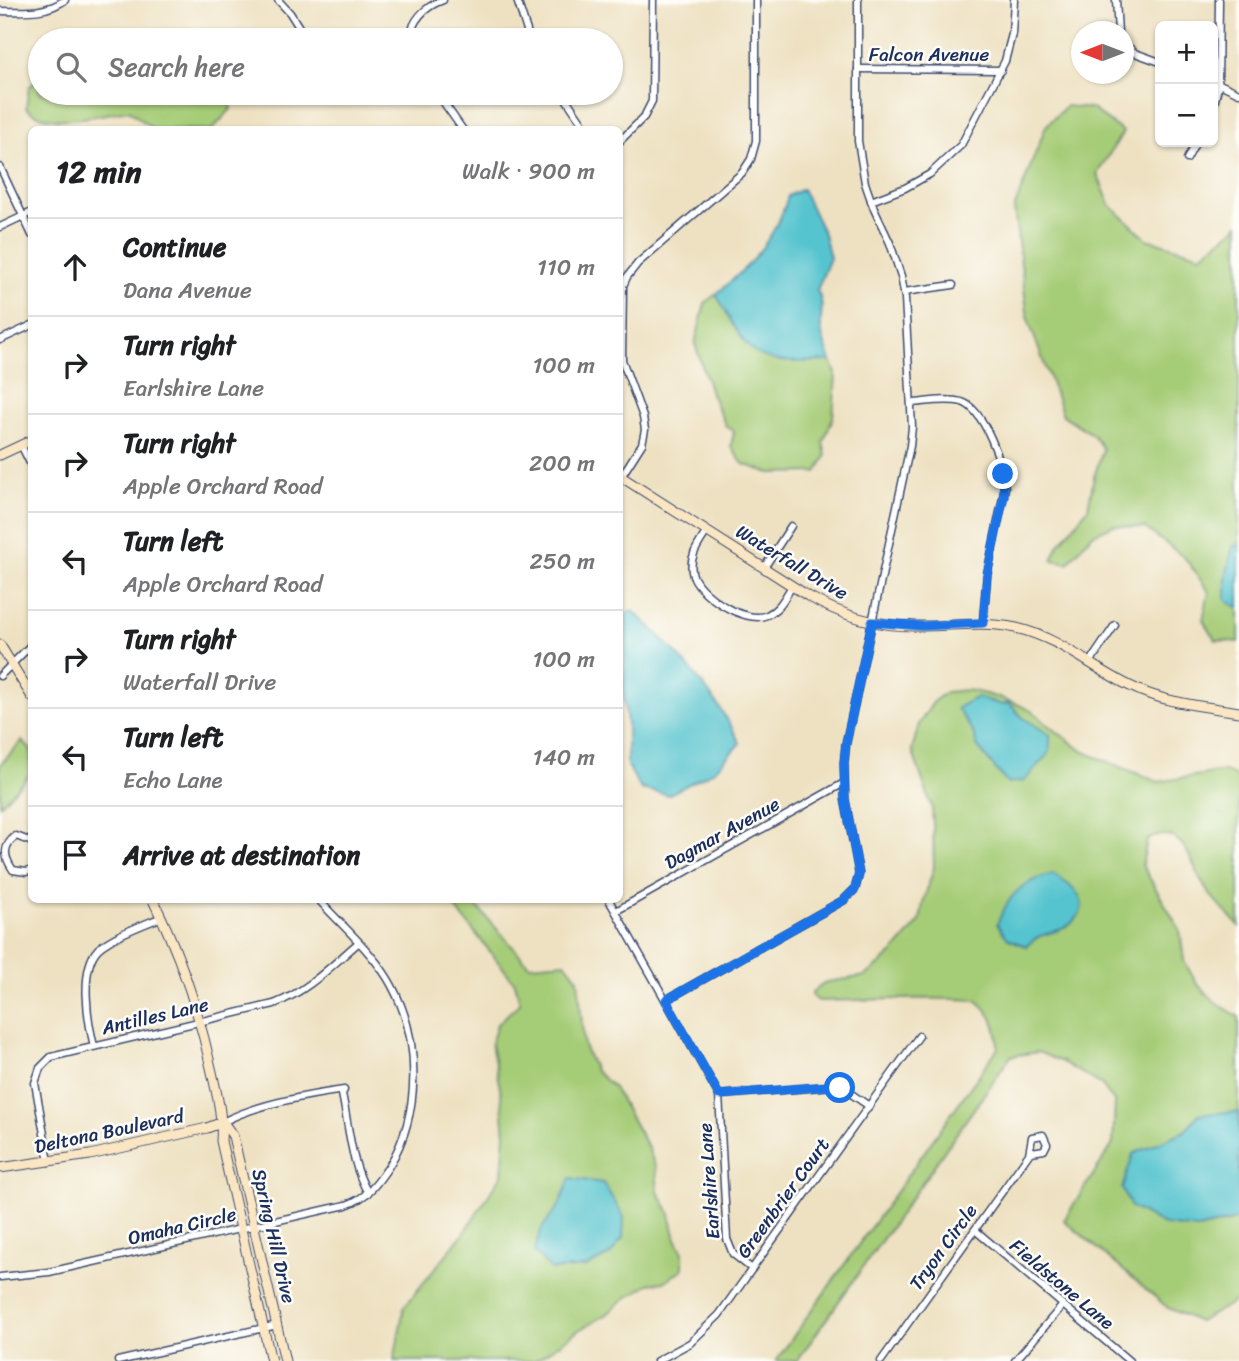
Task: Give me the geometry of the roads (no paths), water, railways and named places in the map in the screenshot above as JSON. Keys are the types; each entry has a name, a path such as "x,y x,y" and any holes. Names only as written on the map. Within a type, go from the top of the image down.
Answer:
{"main road":[{"path":"0,455 28,442"},
{"name":"Waterfall Drive","path":"623,479 792,586 837,611 872,622 913,626 983,623 1034,633 1070,649 1129,685 1157,697 1183,704 1239,712"},
{"path":"0,645 28,691"},
{"name":"Spring Hill Drive","path":"155,903 178,955 200,1022 223,1122 221,1141 271,1361"},
{"name":"Spring Hill Drive","path":"223,1122 233,1136 285,1361"},
{"name":"Deltona Boulevard","path":"0,1168 49,1162 207,1128 223,1122"}],"street":[{"path":"0,11 37,12 65,0"},
{"path":"278,0 299,28"},
{"path":"413,28 418,17 431,5 443,0"},
{"path":"517,0 526,28"},
{"path":"623,138 644,117 652,101 653,0"},
{"path":"623,286 638,263 742,173 751,159 756,141 756,0"},
{"path":"666,1000 850,895 859,874 844,783 846,743 910,446 912,403 904,292 897,260 871,201 860,162 858,0"},
{"path":"871,201 918,182 951,156 970,131 1000,70 1012,34 1014,0"},
{"path":"1116,0 1117,21"},
{"path":"1218,21 1219,0"},
{"path":"1134,52 1155,60"},
{"name":"Falcon Avenue","path":"858,69 1000,70"},
{"path":"1218,83 1239,93"},
{"path":"445,105 460,126"},
{"path":"570,105 584,126"},
{"path":"1187,159 1193,147"},
{"path":"0,167 28,227"},
{"path":"0,227 28,214"},
{"path":"904,292 953,285"},
{"path":"0,340 28,327"},
{"path":"623,363 643,416 645,430 642,444 623,472"},
{"path":"912,403 956,401 973,409 983,421 1003,474 1004,496 987,575 983,623"},
{"path":"21,445 28,459"},
{"path":"764,568 791,526"},
{"path":"707,531 693,557 694,578 703,591 747,617 762,617 775,610 792,586"},
{"path":"1090,662 1115,625"},
{"path":"0,676 28,648"},
{"name":"Dagmar Avenue","path":"616,911 844,783"},
{"path":"28,840 16,836 8,842 5,851 13,870 28,871"},
{"path":"223,1122 236,1115 344,1090 342,1094 361,1182 368,1194 377,1185 403,1138 412,1108 412,1074 405,1017 384,972 322,903"},
{"name":"Earlshire Lane","path":"611,903 719,1095 727,1239 733,1254 752,1269"},
{"path":"94,1046 87,995 89,969 94,954 106,943 162,917"},
{"name":"Antilles Lane","path":"49,1162 35,1091 37,1074 51,1057 261,1008 286,999 313,983 358,943"},
{"name":"Greenbrier Court","path":"657,1361 700,1335 719,1315 919,1036"},
{"path":"719,1095 833,1086 847,1091 869,1106"},
{"name":"Tryon Circle","path":"881,1361 1031,1152"},
{"name":"Omaha Circle","path":"0,1277 41,1274 241,1229 346,1205 368,1194"},
{"name":"Fieldstone Lane","path":"975,1230 1129,1361"},
{"path":"1015,1361 1063,1305"},
{"path":"118,1361 277,1325"}],"water":[{"path":"802,189 824,234 830,258 817,290 822,305 822,332 831,361 773,360 756,353 739,334 716,294 740,273 769,238 788,196"},
{"path":"1239,545 1239,608 1226,600 1226,577 1233,546"},
{"path":"632,610 663,639 706,689 740,743 714,771 668,795 641,789 627,765 623,616"},
{"path":"977,697 1002,705 1009,703 1022,717 1050,735 1050,752 1024,781 1007,783 977,746 973,732 957,708"},
{"path":"1053,874 1077,893 1081,899 1080,913 1069,925 1042,935 1026,946 1008,939 997,924 1007,904 1025,885"},
{"path":"1239,1112 1239,1219 1198,1229 1164,1225 1131,1207 1122,1189 1133,1154 1185,1131 1199,1114"},
{"path":"570,1178 603,1183 624,1217 623,1238 610,1255 586,1267 551,1270 534,1252 542,1228 559,1206"}]}
